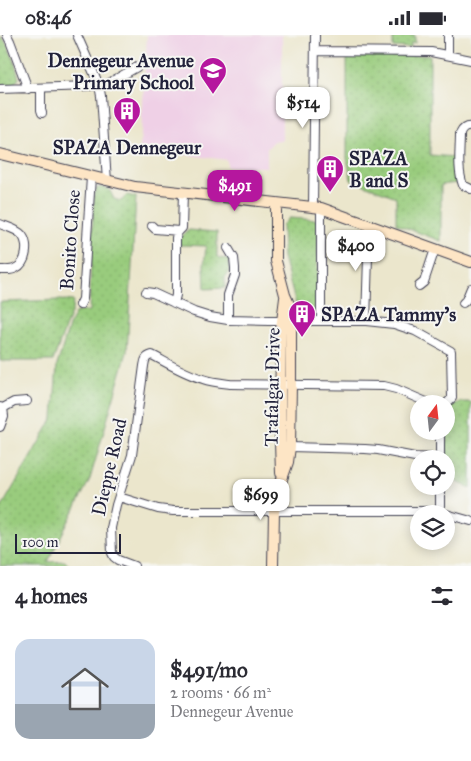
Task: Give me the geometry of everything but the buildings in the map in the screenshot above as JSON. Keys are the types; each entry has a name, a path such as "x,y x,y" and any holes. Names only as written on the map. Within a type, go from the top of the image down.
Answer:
{"street":[{"path":"6,35 28,89"},
{"path":"77,35 99,85 107,181"},
{"path":"448,35 448,55"},
{"path":"315,37 320,321"},
{"path":"315,51 431,52 471,60"},
{"path":"0,89 107,84 137,67"},
{"path":"41,87 42,113"},
{"path":"471,127 468,126 460,134 461,179 463,185 471,189"},
{"path":"0,154 136,187 317,208 471,262"},
{"name":"Bonito Close","path":"80,305 83,299 91,177"},
{"path":"174,303 176,295 176,238 183,224 183,193"},
{"name":"Trafalgar Drive","path":"276,204 276,255 285,295 287,321 286,384 280,455 282,479"},
{"path":"0,224 17,231 24,237 26,243 25,255 20,265 13,269 0,270"},
{"path":"366,321 368,225"},
{"path":"152,226 155,229 179,231"},
{"path":"228,248 234,258 236,269 228,295 228,320"},
{"path":"419,286 424,282 435,249"},
{"path":"463,303 466,301 471,288"},
{"path":"146,292 153,293 194,312 228,320 366,321 394,324 416,331 451,351 452,395"},
{"name":"Dieppe Road","path":"134,566 114,557 111,538 113,518 134,447 145,359 152,355 188,373 218,383 286,384"},
{"path":"286,384 384,386 410,395"},
{"name":"Trafalgar Drive","path":"273,566 274,511 288,462 290,447 286,384"},
{"path":"0,427 4,416 1,408 14,402 28,401"},
{"path":"290,447 365,449 410,456"},
{"path":"119,497 158,509 173,511 410,511"},
{"path":"455,516 471,521"}],"shaded area":[{"name":"Dennegeur Avenue Primary School","path":"147,35 282,35 282,140 274,141 267,149 267,167 227,167 227,160 140,149"}],"green space":[{"path":"393,35 415,35 415,43 411,43 411,48 393,47"},
{"path":"0,36 9,49 18,74 19,79 12,85 0,85"},
{"path":"430,55 430,155 455,157 457,183 441,185 441,241 396,224 396,197 351,180 347,158 347,57"},
{"path":"97,188 109,189 114,199 121,201 127,195 136,197 127,352 90,479 48,562 65,561 69,566 0,566 0,510 53,418 57,365 70,323 76,312 89,311 94,195"},
{"path":"289,218 318,220 317,314 303,315 298,312 283,257 282,225"},
{"path":"189,230 217,232 217,256 229,259 229,273 225,277 225,288 205,289 204,265 206,246 179,245 180,237"},
{"path":"73,301 72,310 53,361 0,361 0,302"},
{"path":"471,402 471,488 455,481 455,450 447,450 446,440 455,440 455,404"}],"place":[{"name":"Dennegeur Avenue Primary School","path":"213,95"},
{"name":"SPAZA Dennegeur","path":"127,135"},
{"name":"SPAZA B and S","path":"330,193"},
{"name":"SPAZA Tammy's","path":"302,338"}]}
